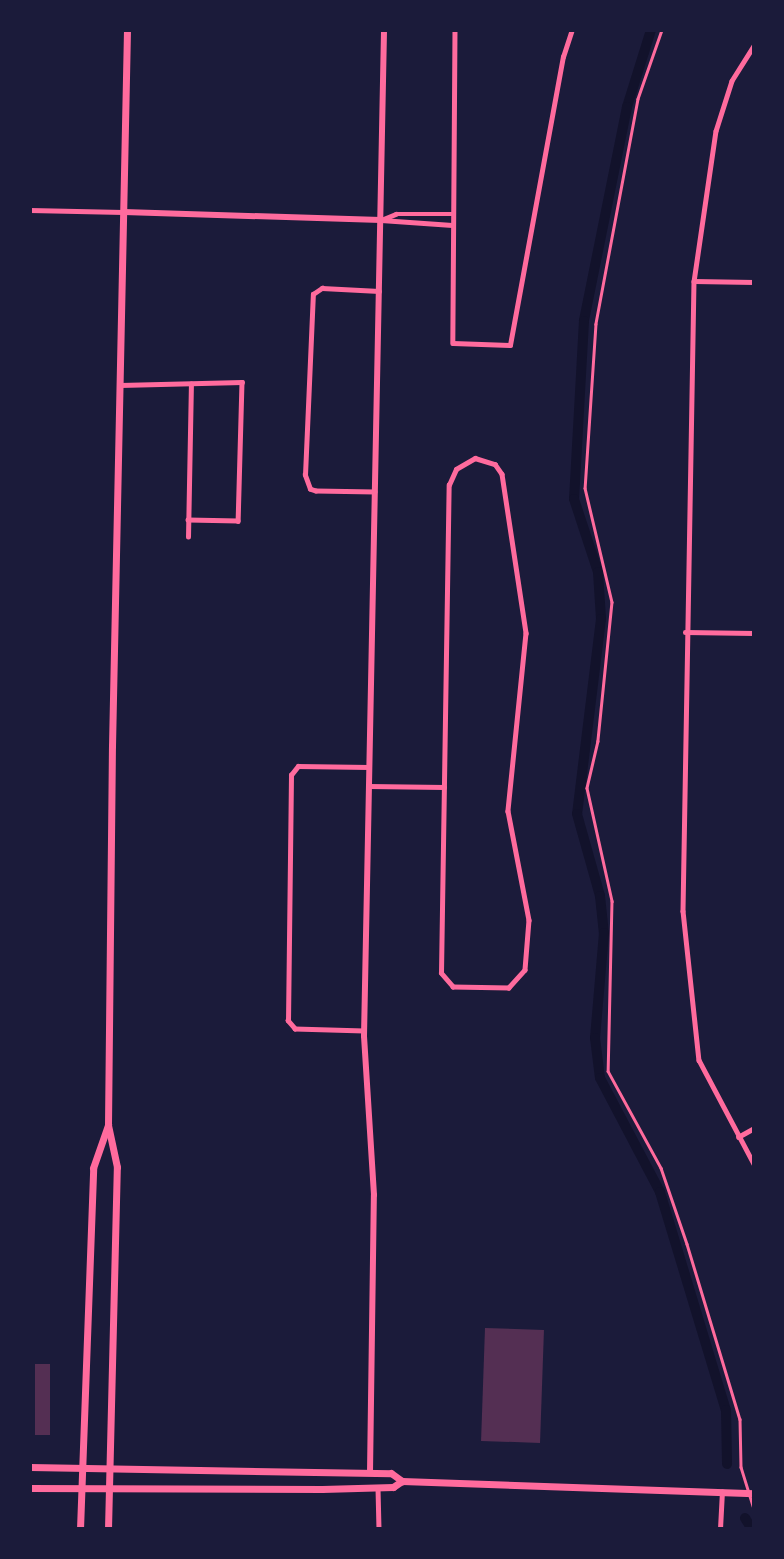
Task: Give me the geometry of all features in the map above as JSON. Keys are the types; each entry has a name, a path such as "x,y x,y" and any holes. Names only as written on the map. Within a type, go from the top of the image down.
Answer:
{"main road":[{"path":"108,1529 117,1167 108,1125 127,30"},
{"path":"80,1529 93,1168 108,1125"},
{"path":"30,1467 391,1473 402,1481"},
{"path":"30,1488 378,1488 402,1481 751,1492"}],"street":[{"path":"370,1473 374,1195 364,1031 384,30"},
{"path":"455,30 453,343 510,345 563,57 572,30"},
{"path":"754,46 732,81 716,131 694,281 685,632 683,911 690,1009 708,1083 754,1164"},
{"path":"30,210 381,220 452,226"},
{"path":"381,220 396,214 452,214"},
{"path":"694,281 754,282"},
{"path":"375,492 310,489 305,475 310,302 321,288 379,291"},
{"path":"120,385 242,382 238,521 188,520"},
{"path":"188,537 191,384"},
{"path":"486,460 498,467 526,633 508,811 529,920 525,970 509,988 453,987 441,973 444,787 449,485 456,469 466,461 486,460"},
{"path":"685,632 754,633"},
{"path":"364,1031 295,1029 288,1021 291,775 298,766 369,767"},
{"path":"369,786 444,787"},
{"path":"738,1137 754,1128"},
{"path":"378,1488 379,1529"},
{"path":"720,1529 722,1492"}],"lane":[{"path":"662,30 638,99 596,324 585,488 612,601 598,741 587,788 612,901 608,1071 662,1168 740,1419 741,1467 754,1508"}],"building":[{"path":"485,1328 544,1330 540,1443 481,1441"},
{"path":"35,1364 50,1364 50,1435 35,1435"}],"waterway":[{"path":"651,30 627,107 584,321 574,499 598,572 601,619 577,814 600,896 604,933 595,1038 600,1078 660,1192 726,1410 727,1464"},
{"path":"745,1518 752,1529"}]}
